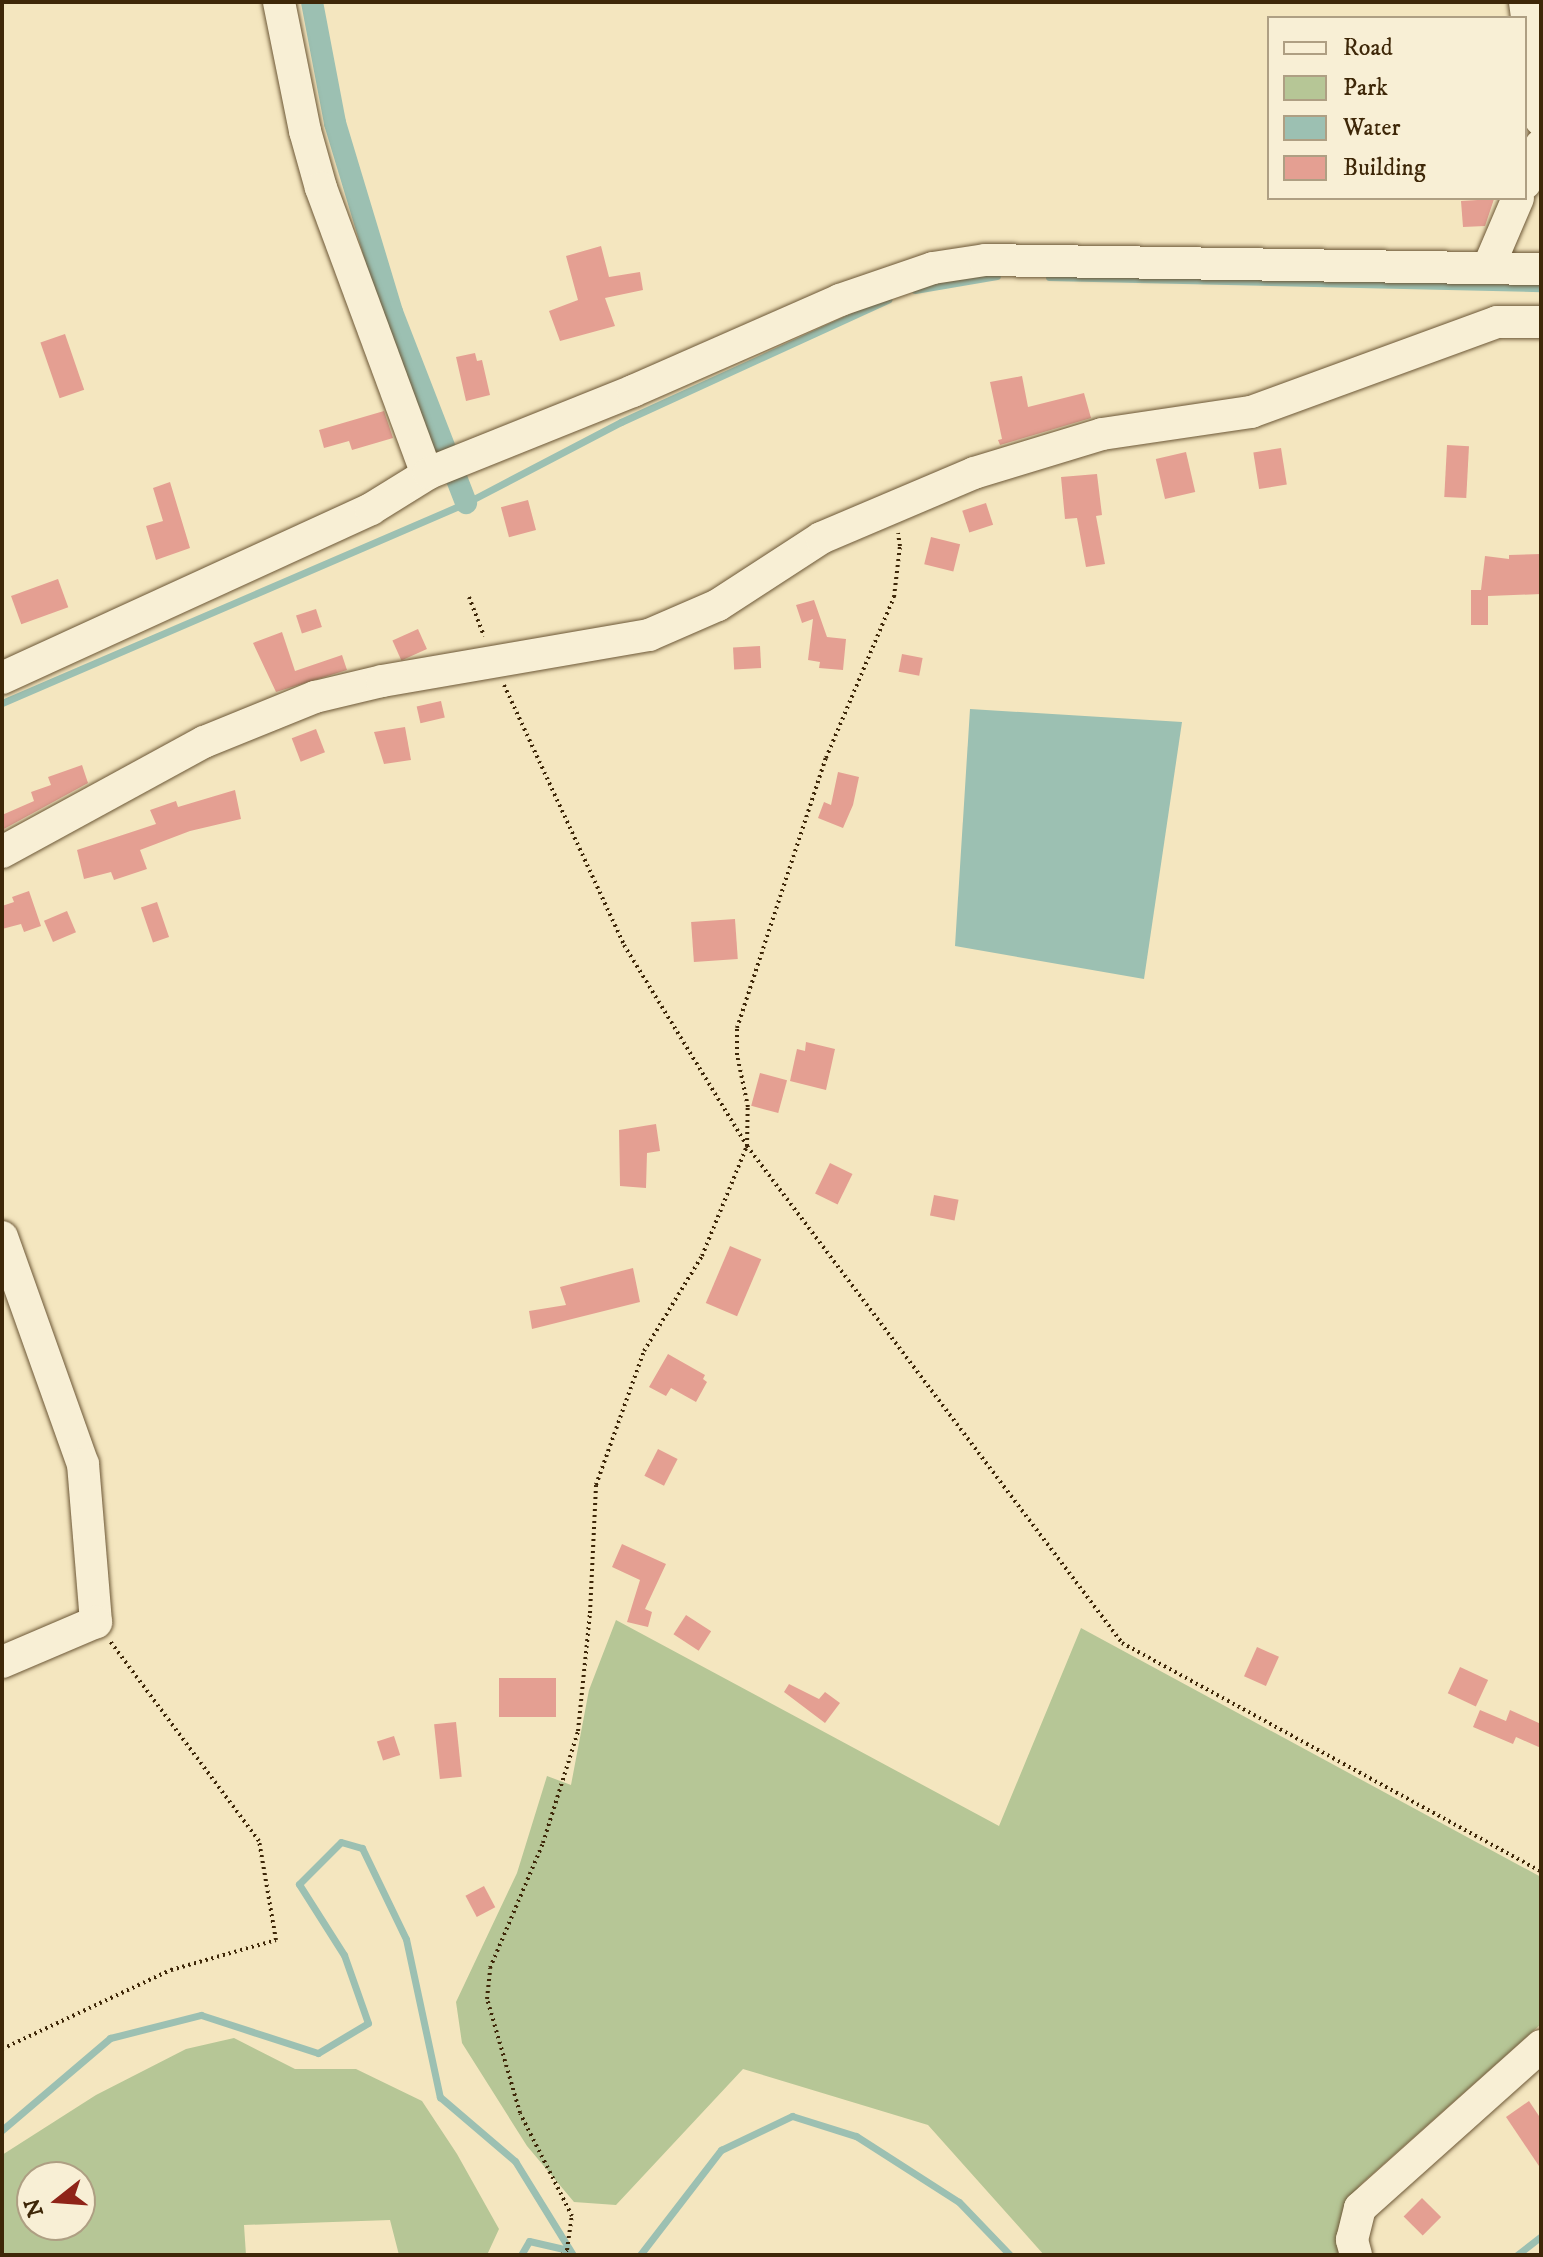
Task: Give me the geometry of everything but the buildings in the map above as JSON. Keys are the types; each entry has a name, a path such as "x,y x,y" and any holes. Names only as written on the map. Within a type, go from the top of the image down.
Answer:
{"street":[{"path":"279,2 305,131 321,188 428,474"},
{"path":"1527,17 1541,120"},
{"path":"1527,178 1541,145"},
{"path":"1488,268 1517,200"},
{"path":"2,678 371,509 428,474 633,391 840,300 933,268 985,260 1541,269"},
{"path":"2,852 204,742 315,697 382,681 649,635 718,605 821,538 974,473 1102,434 1251,412 1497,322 1541,322"},
{"path":"2,1237 83,1464 96,1622 2,1662"},
{"path":"1356,2255 1352,2240 1360,2208 1541,2046"}],"path":[{"path":"562,2255 567,2250 572,2216 520,2113 487,1999 490,1968 543,1843 578,1731 590,1613 596,1485 644,1351 702,1256 747,1146 748,1107 737,1055 737,1028 826,758 894,597 900,546 893,507"},
{"path":"469,597 494,663 624,945 747,1146 1122,1643 1541,1871"},
{"path":"2,2049 171,1970 276,1940 259,1841 96,1622"}],"green space":[{"path":"616,1620 999,1826 1081,1628 1541,1877 1541,2024 1360,2185 1341,2219 1348,2255 1044,2255 928,2125 743,2069 616,2205 574,2202 527,2146 462,2043 456,2002 517,1873 547,1776 571,1785 589,1690"},
{"path":"234,2038 295,2069 356,2069 422,2101 457,2154 499,2229 487,2255 399,2255 390,2220 244,2225 246,2255 2,2255 2,2155 96,2095 186,2049"}],"water":[{"path":"970,709 1182,722 1144,979 955,946"}],"waterway":[{"path":"312,2 335,123 392,312 466,503"},
{"path":"915,290 997,276"},
{"path":"1049,277 1541,288"},
{"path":"2,703 466,503 621,422 888,300"},
{"path":"2,2130 110,2038 201,2015 318,2053 368,2023 344,1955 299,1884 341,1842 362,1848 406,1939 440,2097 515,2161 573,2255"},
{"path":"640,2255 721,2150 792,2116 856,2136 959,2202 1010,2255"},
{"path":"1517,2255 1541,2236"},
{"path":"521,2255 529,2241 567,2250"}]}
